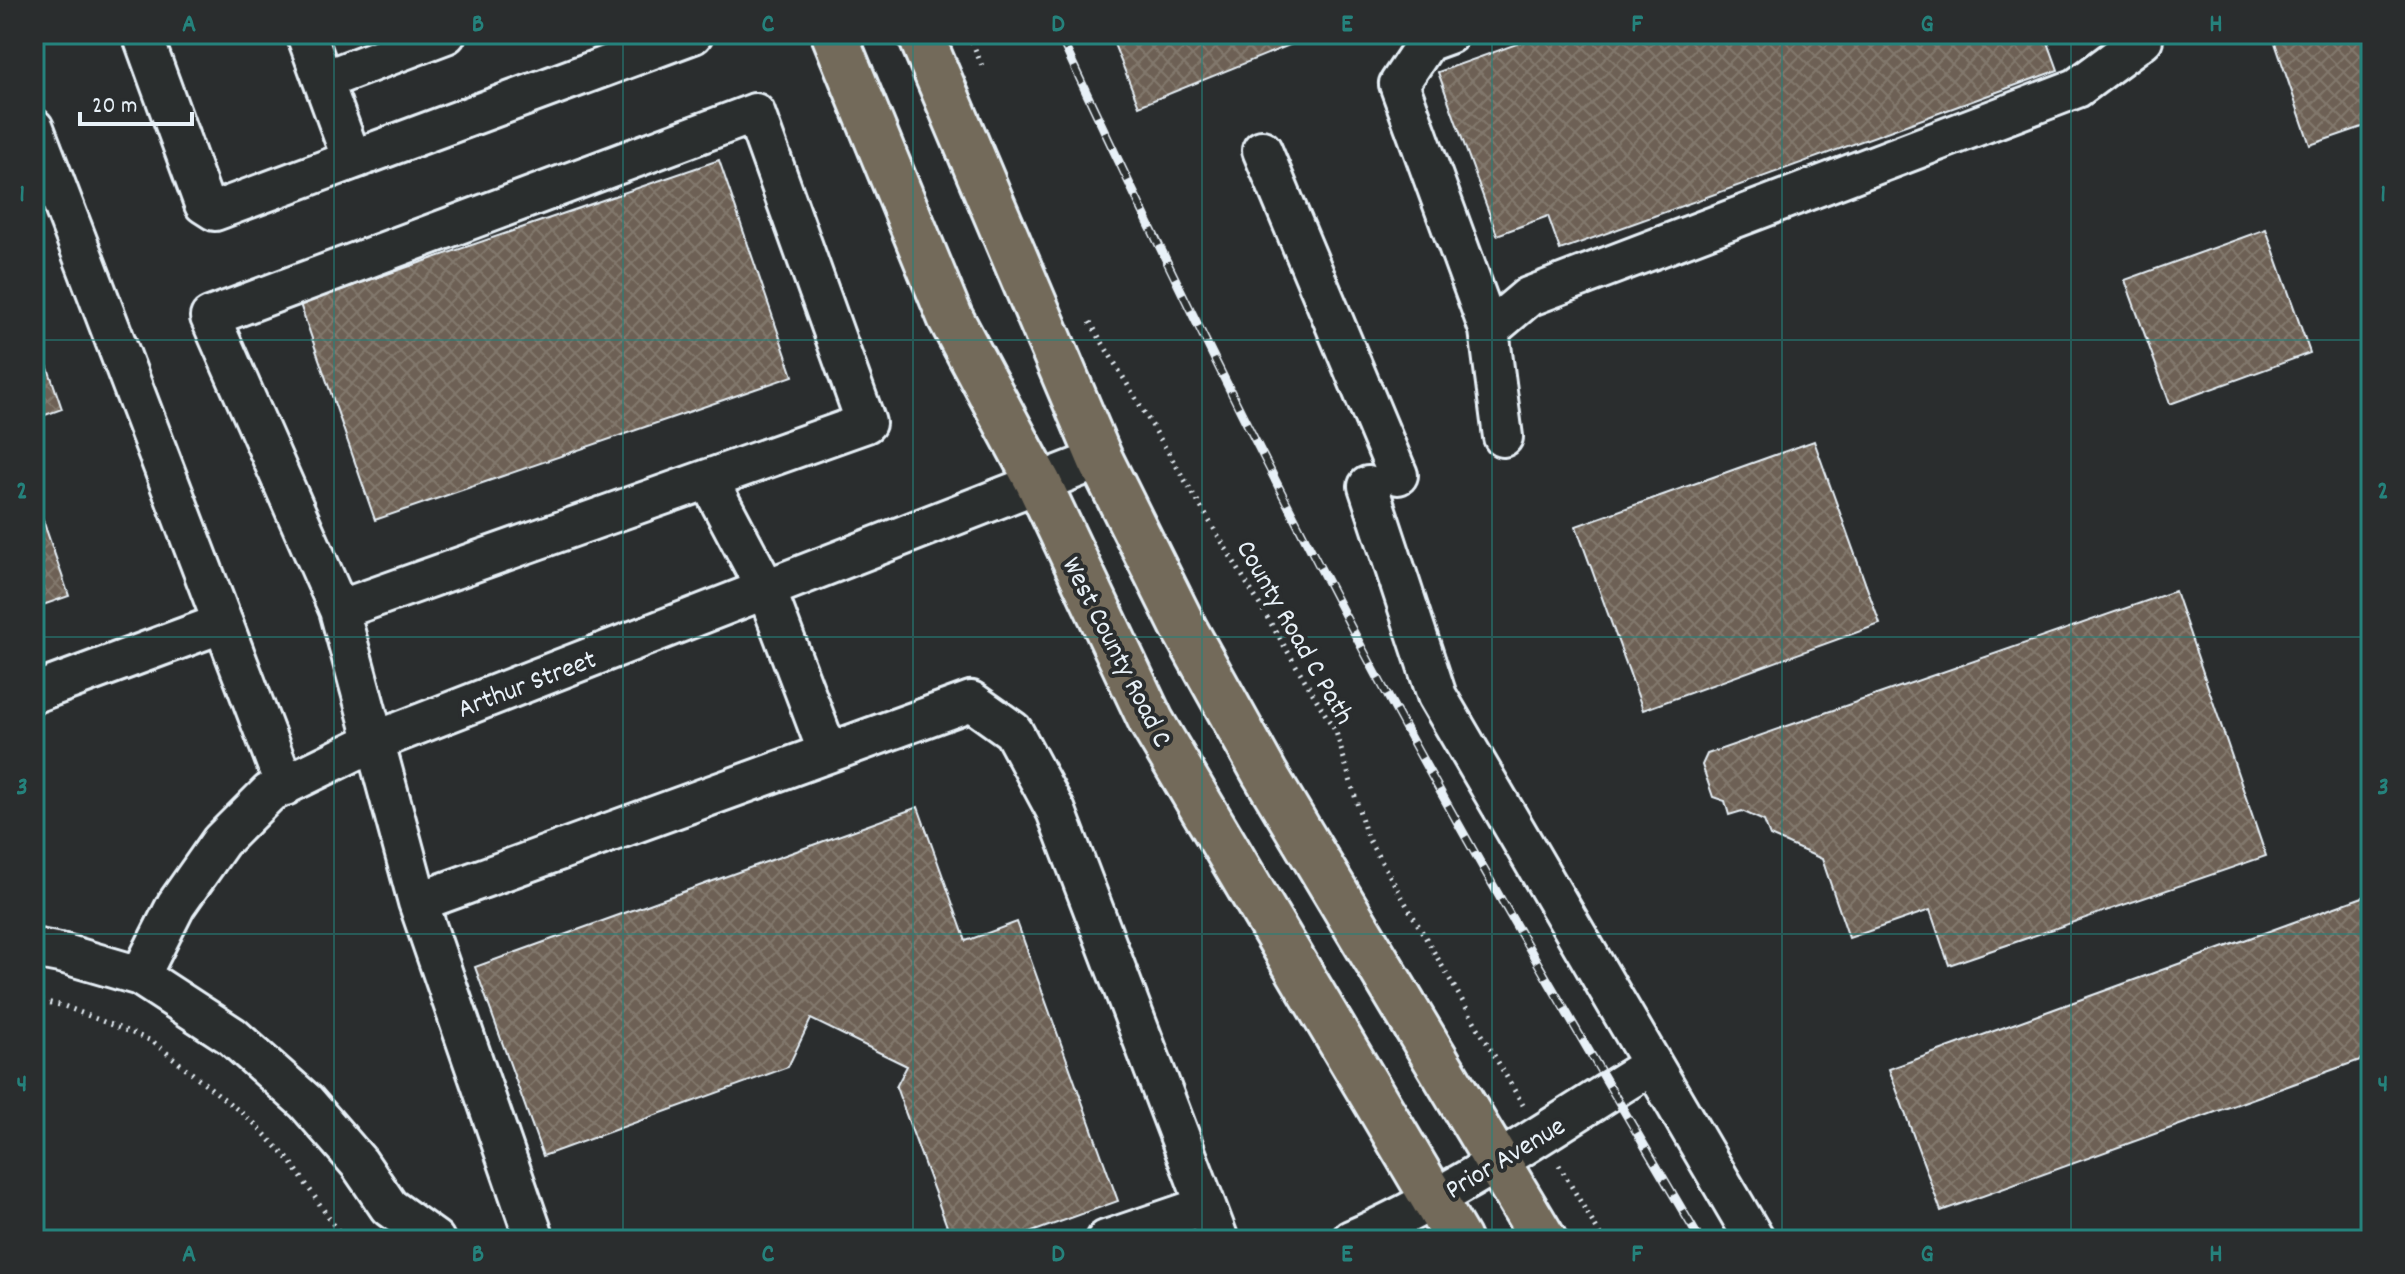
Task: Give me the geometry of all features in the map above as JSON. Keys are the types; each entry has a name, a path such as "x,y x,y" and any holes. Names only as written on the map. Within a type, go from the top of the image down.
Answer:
{"main road":[{"name":"West County Road C","path":"834,34 950,317 1038,482 1151,721 1458,1240"},
{"path":"920,34 1100,459 1185,630 1265,774 1544,1240"}],"street":[{"path":"142,34 204,204 215,211 693,34"},
{"path":"306,34 352,160"},
{"path":"324,80 446,34"},
{"path":"1449,34 1427,42 1399,84 1489,330 1503,437"},
{"path":"1489,330 1528,297 2077,88 2143,39 2143,34"},
{"path":"339,610 866,423 755,113 210,317 339,610 418,902 535,1240"},
{"path":"34,128 285,786"},
{"path":"1262,150 1383,481 1437,696 1755,1240"},
{"name":"Arthur Street","path":"140,976 176,905 221,841 269,793 373,742 1100,459"},
{"path":"708,479 766,589 828,753"},
{"path":"34,693 223,623"},
{"path":"418,902 971,701 1013,731 1056,811 1212,1223 1106,1240"},
{"path":"34,948 140,976 232,1036 306,1102 359,1163 390,1224 435,1240"},
{"name":"Prior Avenue","path":"1351,1240 1390,1223 1497,1162 1652,1065"}],"path":[{"path":"969,34 986,76"},
{"name":"County Road C Path","path":"1084,310 1336,732 1367,837 1603,1240"},
{"path":"34,999 64,1006 152,1041 253,1122 291,1162 344,1240"}],"building":[{"path":"1110,34 1293,34 1297,42 1139,106"},
{"path":"1545,34 2045,34 2058,70 1560,250 1548,216 1497,235 1438,72"},
{"path":"2272,34 2371,34 2371,124 2310,145"},
{"path":"719,160 793,376 375,520 300,304"},
{"path":"2266,229 2310,353 2170,404 2125,280"},
{"path":"34,327 62,409 34,419"},
{"path":"1814,441 1880,624 1643,710 1576,526"},
{"path":"34,494 69,596 34,608"},
{"path":"2175,591 2266,856 1949,965 1930,910 1849,938 1822,859 1770,836 1764,821 1742,811 1729,815 1725,801 1713,797 1702,765 1707,754"},
{"path":"918,807 966,941 1017,922 1118,1201 1010,1240 952,1240 896,1087 907,1066 811,1019 788,1067 543,1156 475,967"},
{"path":"2371,894 2371,1056 1941,1211 1889,1069"}],"railway":[{"path":"1059,34 1222,375 1369,661 1508,911 1700,1240"}]}
